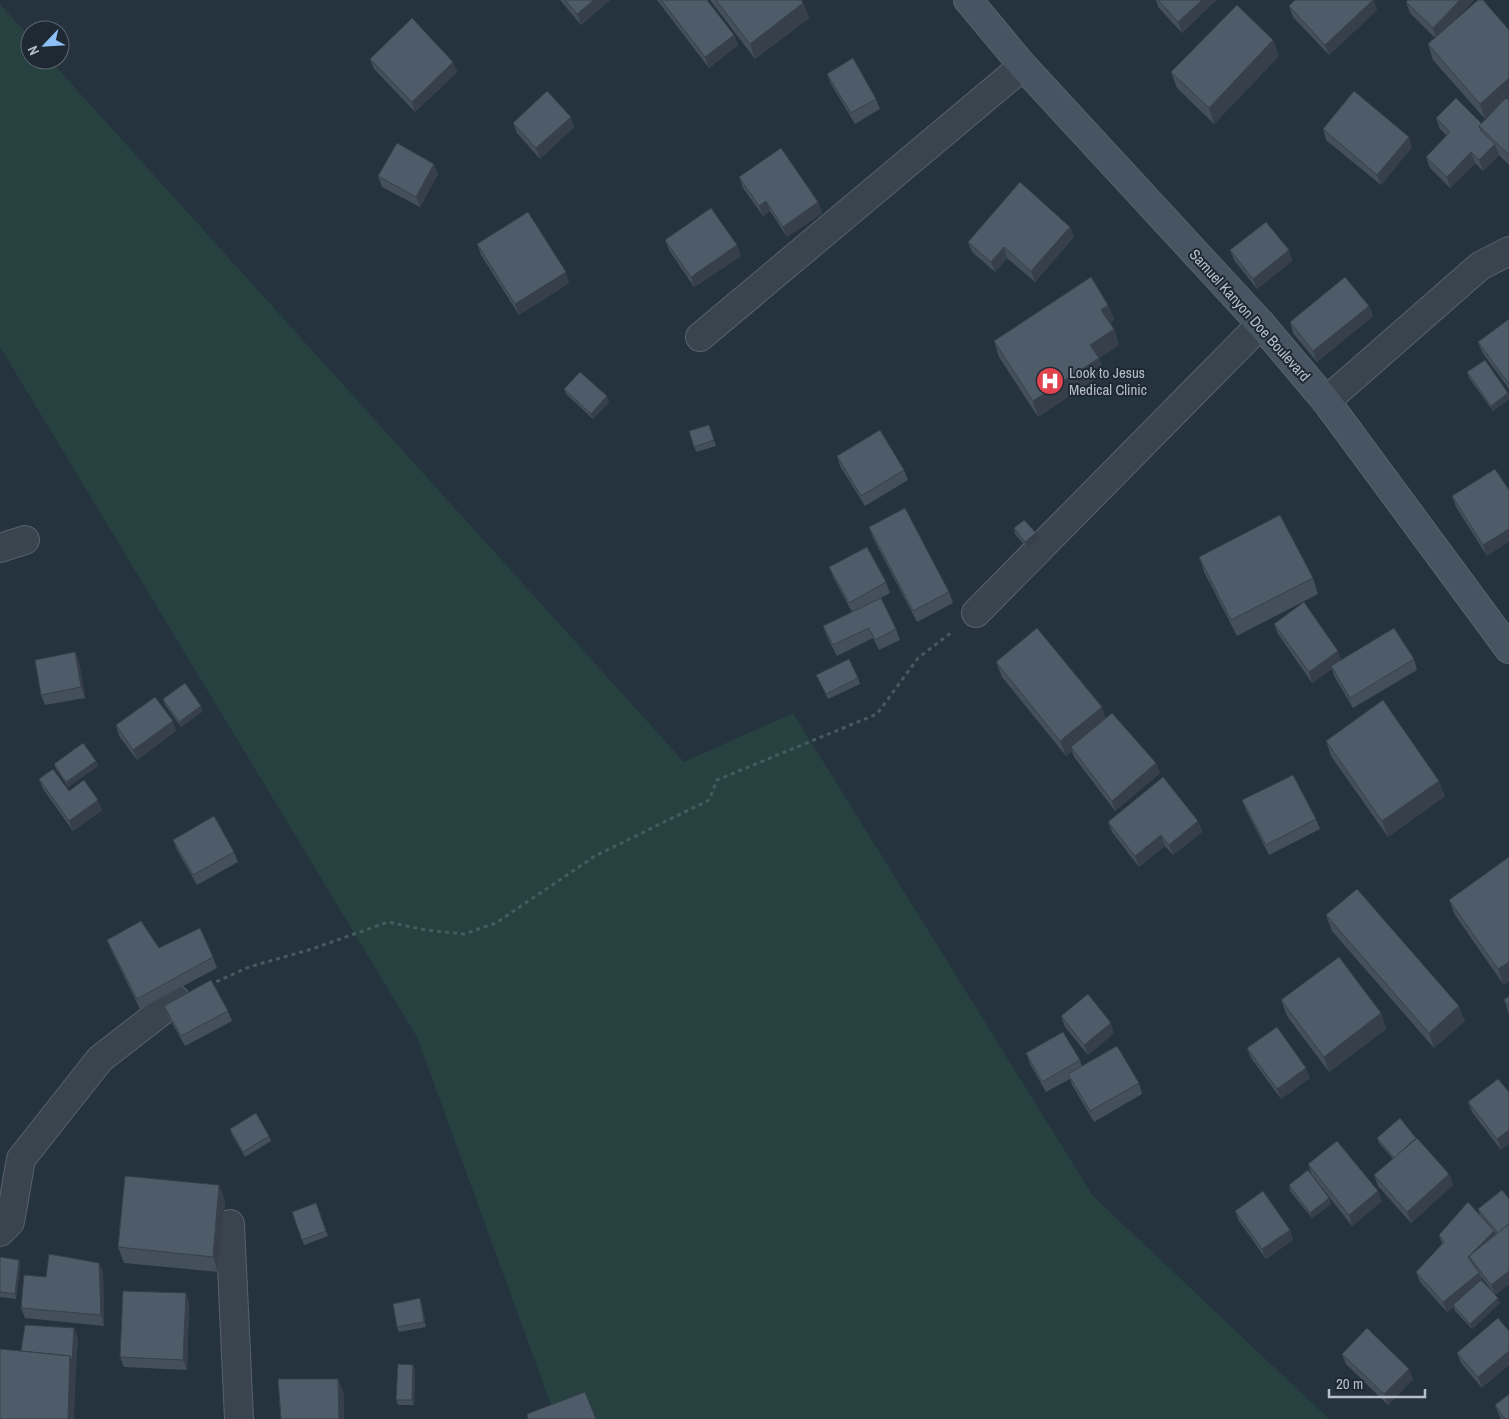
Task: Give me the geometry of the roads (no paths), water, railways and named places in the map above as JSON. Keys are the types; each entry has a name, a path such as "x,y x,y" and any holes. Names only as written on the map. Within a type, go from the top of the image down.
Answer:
{"street":[{"name":"Samuel Kanyon Doe Boulevard","path":"968,0 1023,66 1261,324 1326,401 1509,649"},
{"path":"700,337 1023,66"},
{"path":"1326,401 1480,266 1509,252"},
{"path":"976,613 1261,324"},
{"path":"0,1232 10,1222 21,1159 100,1059 176,1000"},
{"path":"230,1224 239,1419"}],"place":[{"name":"Look to Jesus Medical Clinic","path":"1050,381"}]}
